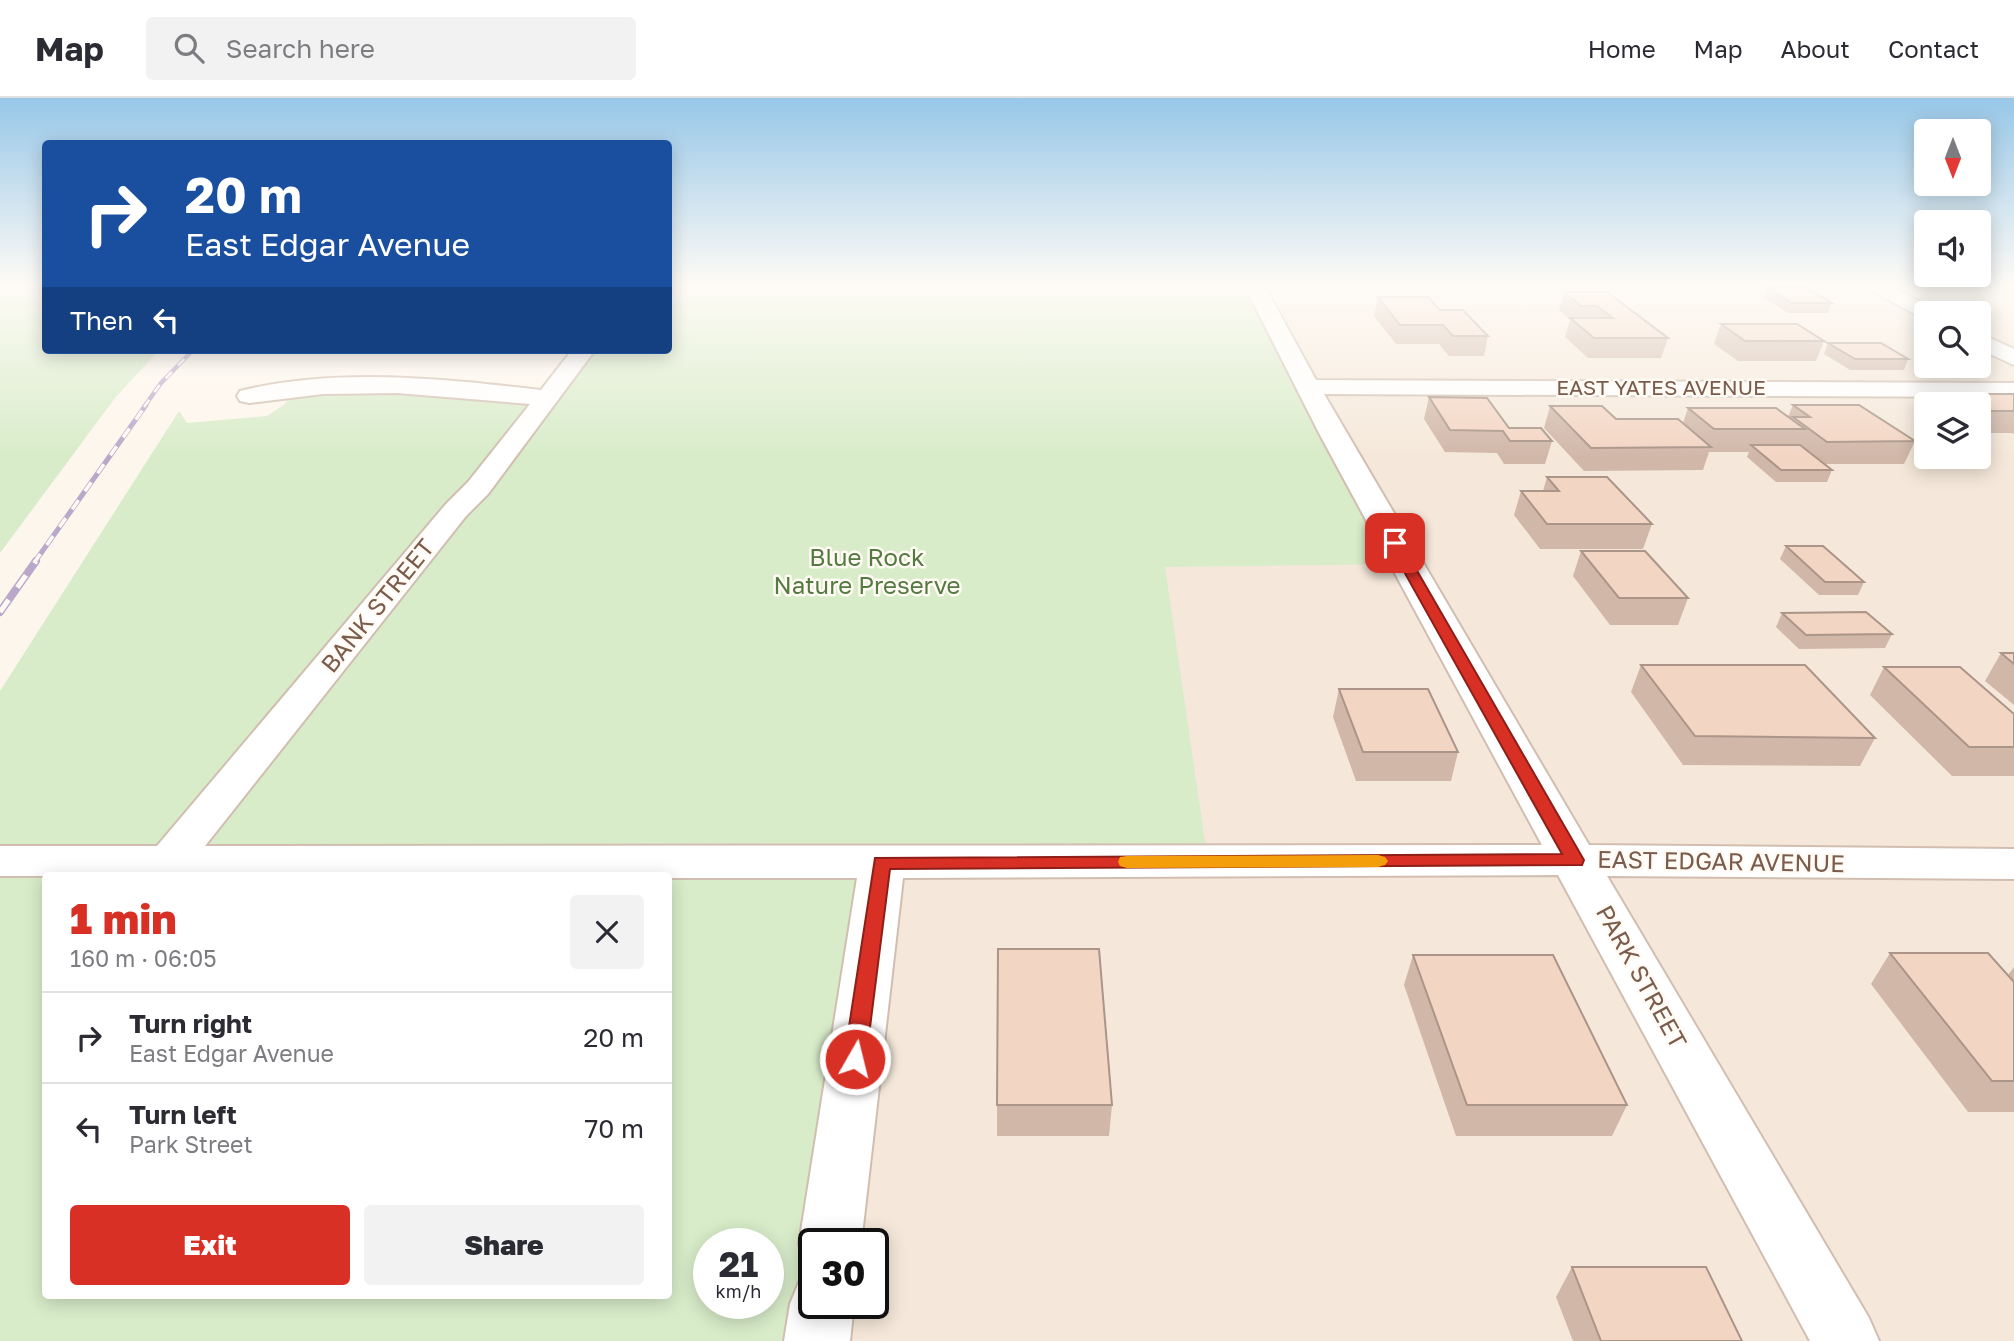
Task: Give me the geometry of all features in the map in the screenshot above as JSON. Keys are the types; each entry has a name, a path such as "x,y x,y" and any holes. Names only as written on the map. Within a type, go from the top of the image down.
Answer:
{"street":[{"name":"PARK STREET","path":"1284,341 1333,435 1846,1341"},
{"path":"1991,346 2014,358"},
{"name":"BANK STREET","path":"169,861 456,510 478,488 581,354"},
{"path":"249,396 295,387 401,386 458,388 545,398"},
{"name":"EAST YATES AVENUE","path":"1309,387 2014,390"},
{"name":"EAST EDGAR AVENUE","path":"0,861 1575,860 2014,864"},
{"path":"832,1228 882,862"},
{"path":"817,1341 820,1319"}],"shaded area":[{"path":"1235,341 1914,341 1914,378 1991,378 1991,341 2014,341 2014,1341 817,1341 820,1319 889,1319 889,1228 832,1228 882,862 1165,566"}],"green space":[{"path":"0,341 42,341 42,354 155,354 115,398 0,553"},
{"name":"Blue Rock Nature Preserve","path":"672,341 1285,341 1407,564 1165,567 1208,862 882,863 832,1228 798,1228 798,1319 820,1319 817,1341 0,1341 0,691 179,411 187,423 267,416 285,404 295,387 545,398 581,354 672,354"}],"building":[{"path":"1828,343 1881,343 1908,359 1855,359"},
{"path":"1991,394 2014,394 2014,411 1991,411"},
{"path":"1429,397 1487,398 1509,428 1541,428 1552,441 1510,441 1503,431 1450,430"},
{"path":"1793,405 1859,405 1914,441 1827,442 1793,417 1810,417"},
{"path":"1550,406 1602,406 1616,419 1678,419 1711,447 1591,448"},
{"path":"1688,408 1776,408 1805,429 1714,429"},
{"path":"1751,445 1800,445 1832,470 1781,470"},
{"path":"1547,477 1607,477 1652,524 1547,524 1521,491 1559,491"},
{"path":"1786,546 1823,546 1864,582 1825,582"},
{"path":"1581,551 1645,551 1688,598 1619,598"},
{"path":"1866,612 1892,634 1806,635 1782,613"},
{"path":"2001,653 2014,653 2014,664"},
{"path":"1641,665 1805,665 1875,738 1695,736"},
{"path":"1884,667 1960,667 2014,714 2014,747 1969,747"},
{"path":"1339,689 1428,689 1458,752 1363,752"},
{"path":"998,949 1099,949 1112,1105 997,1105"},
{"path":"1890,953 1988,953 2014,982 2014,1081 1992,1081"},
{"path":"1413,955 1553,955 1627,1105 1467,1105"},
{"path":"1572,1267 1706,1267 1742,1341 1601,1341"}],"railway":[{"path":"144,407 161,383 189,354"},
{"path":"34,563 146,405"},
{"path":"0,612 36,561"}],"slow traffic":[{"path":"1127,862 1378,861"}],"route":[{"path":"855,1059 882,862 1575,860 1395,543"}]}
